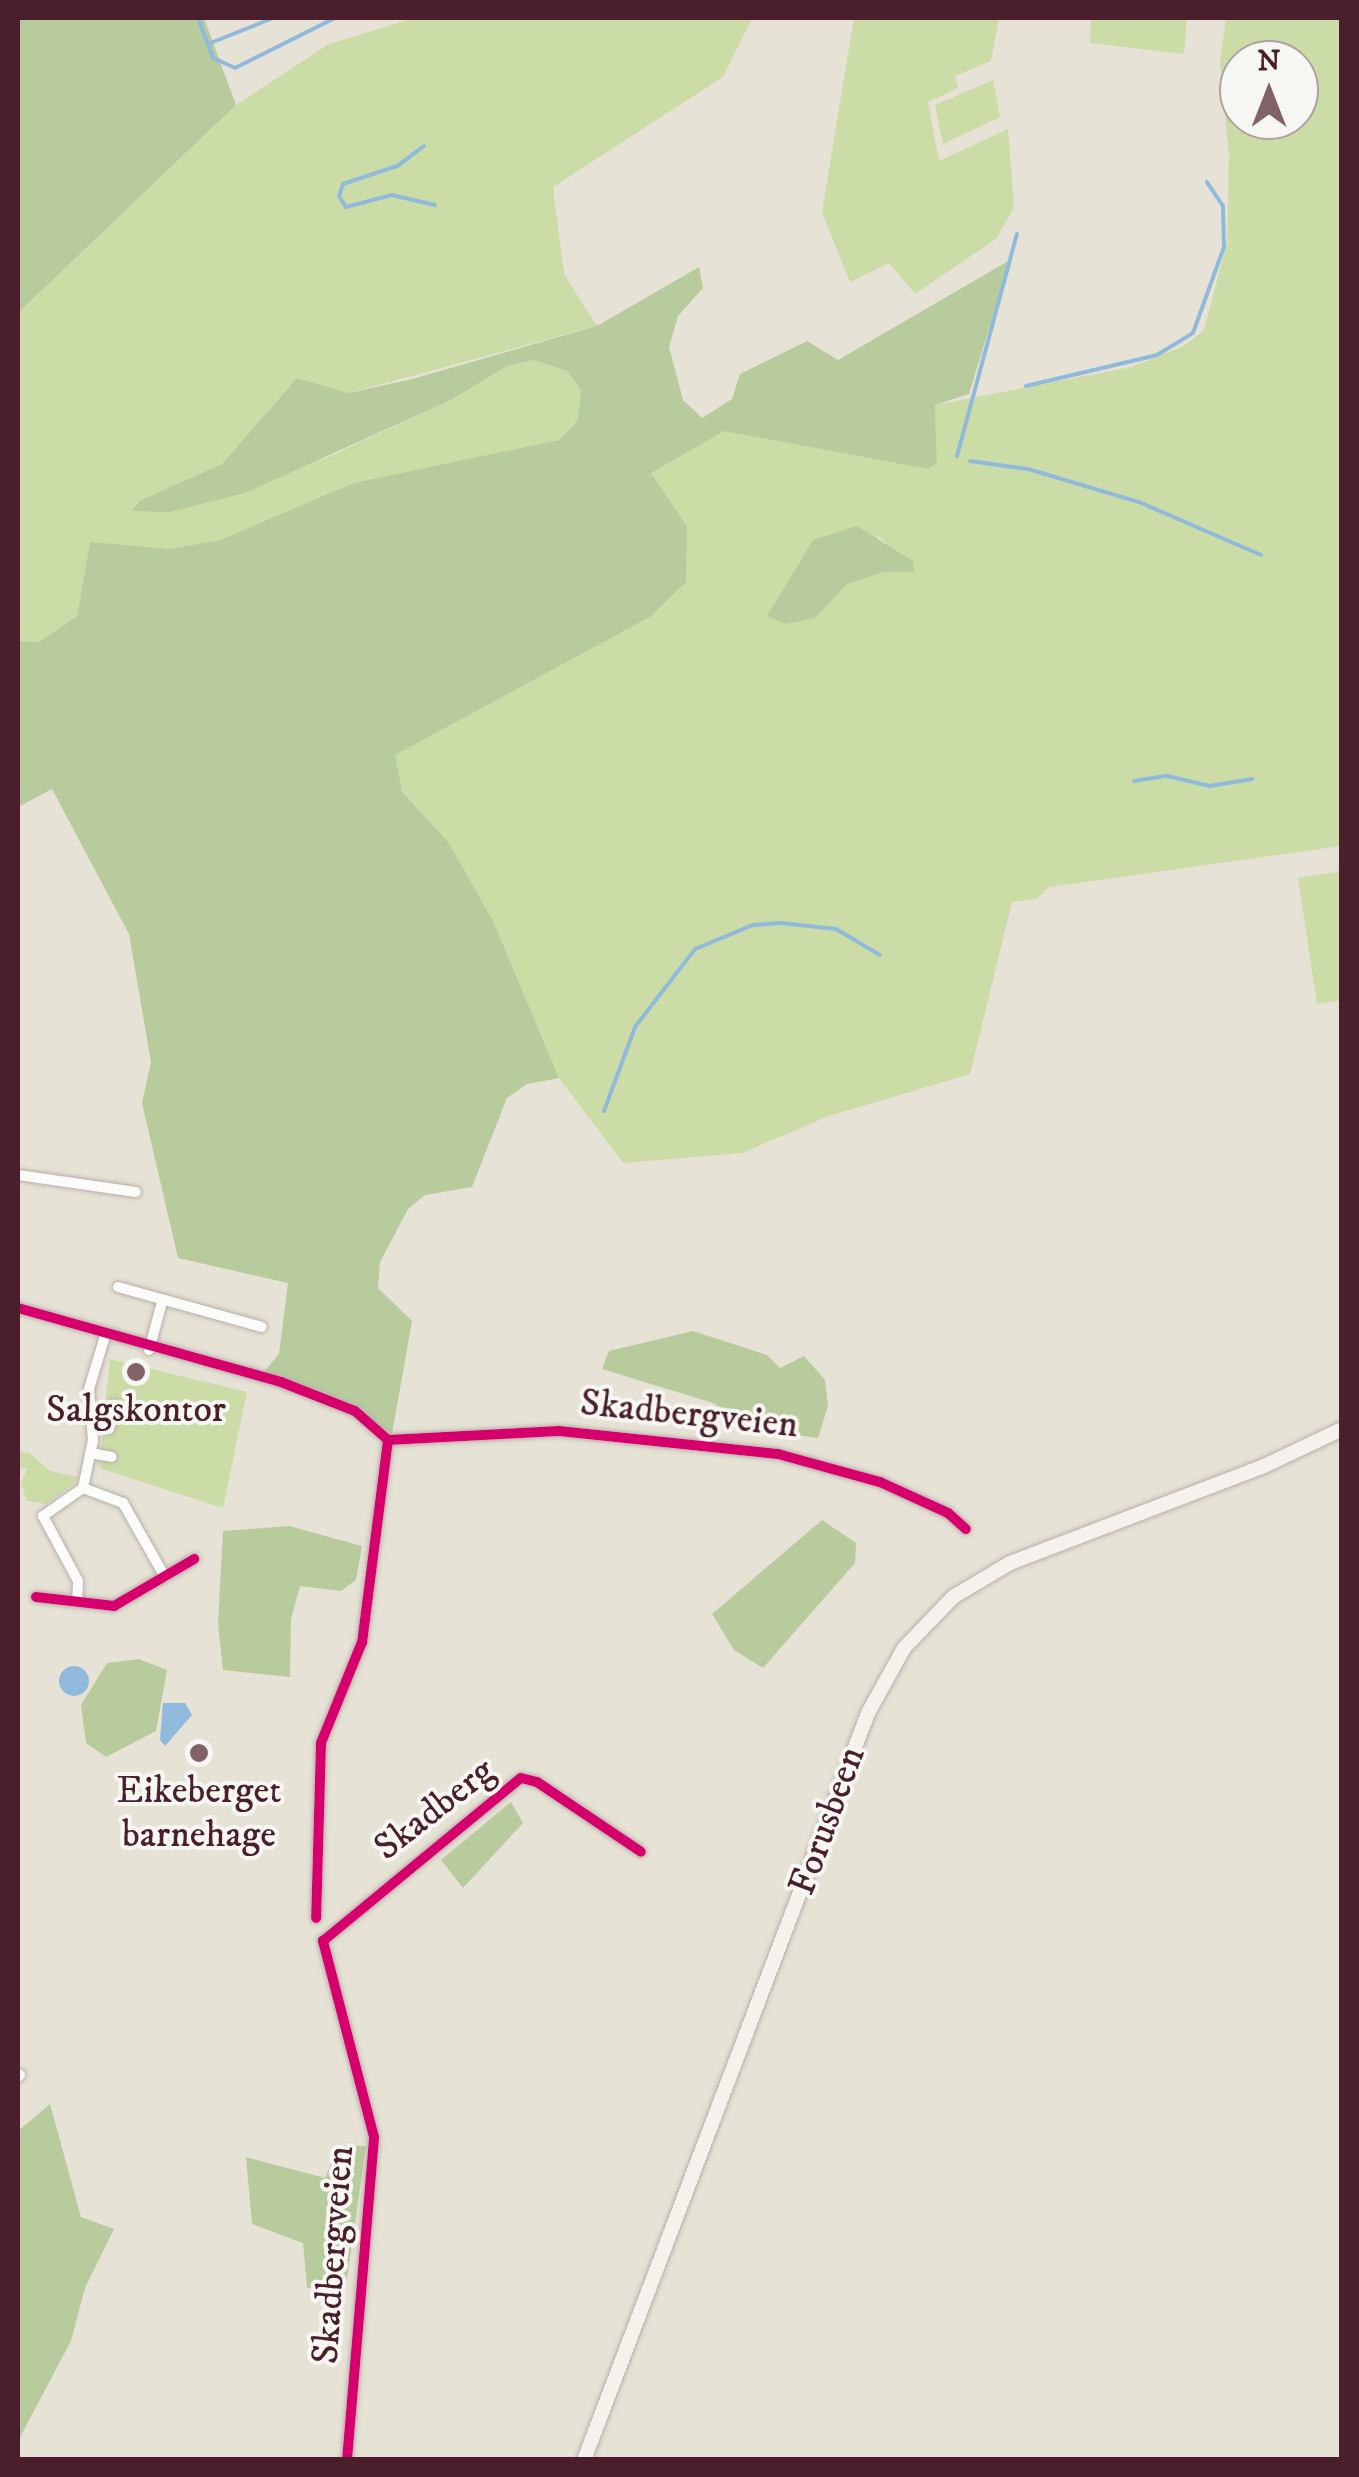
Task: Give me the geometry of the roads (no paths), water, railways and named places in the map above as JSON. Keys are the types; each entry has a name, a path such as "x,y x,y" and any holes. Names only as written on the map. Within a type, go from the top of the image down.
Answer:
{"main road":[{"name":"Forusbeen","path":"584,2460 868,1713 904,1648 953,1597 1010,1563 1262,1467 1342,1429"}],"street":[{"path":"18,1175 136,1192"},
{"path":"118,1287 262,1328"},
{"path":"149,1350 162,1302"},
{"path":"18,1308 149,1350 281,1382 355,1411 388,1440 362,1642 322,1743 316,1918"},
{"path":"77,1602 78,1581 43,1516 82,1488 90,1453 89,1389 105,1336"},
{"path":"108,1429 114,1405"},
{"name":"Skadbergveien","path":"388,1440 560,1431 778,1454 880,1482 948,1512 966,1529"},
{"path":"90,1453 112,1457"},
{"path":"82,1488 124,1503 165,1576"},
{"path":"36,1597 114,1606 194,1559"},
{"name":"Skadberg","path":"323,1941 521,1778 537,1782 641,1852"},
{"name":"Skadbergveien","path":"323,1941 374,2137 347,2460"}],"water":[{"path":"74,1666 84,1671 89,1681 84,1691 74,1696 64,1691 59,1681 64,1671"},
{"path":"163,1703 185,1703 192,1715 165,1746 160,1740"}],"waterway":[{"path":"198,18 213,58 235,68 335,18"},
{"path":"208,44 273,18"},
{"path":"424,146 397,166 343,184 339,196 346,207 392,195 435,205"},
{"path":"1026,386 1157,355 1193,333 1224,247 1223,206 1207,182"},
{"path":"957,456 1017,234"},
{"path":"970,461 1028,469 1139,502 1261,555"},
{"path":"1134,781 1167,776 1210,786 1252,779"},
{"path":"604,1111 635,1027 695,949 753,925 781,923 836,929 880,955"}],"place":[{"name":"Salgskontor","path":"136,1372"},
{"name":"Eikeberget barnehage","path":"199,1753"}]}
